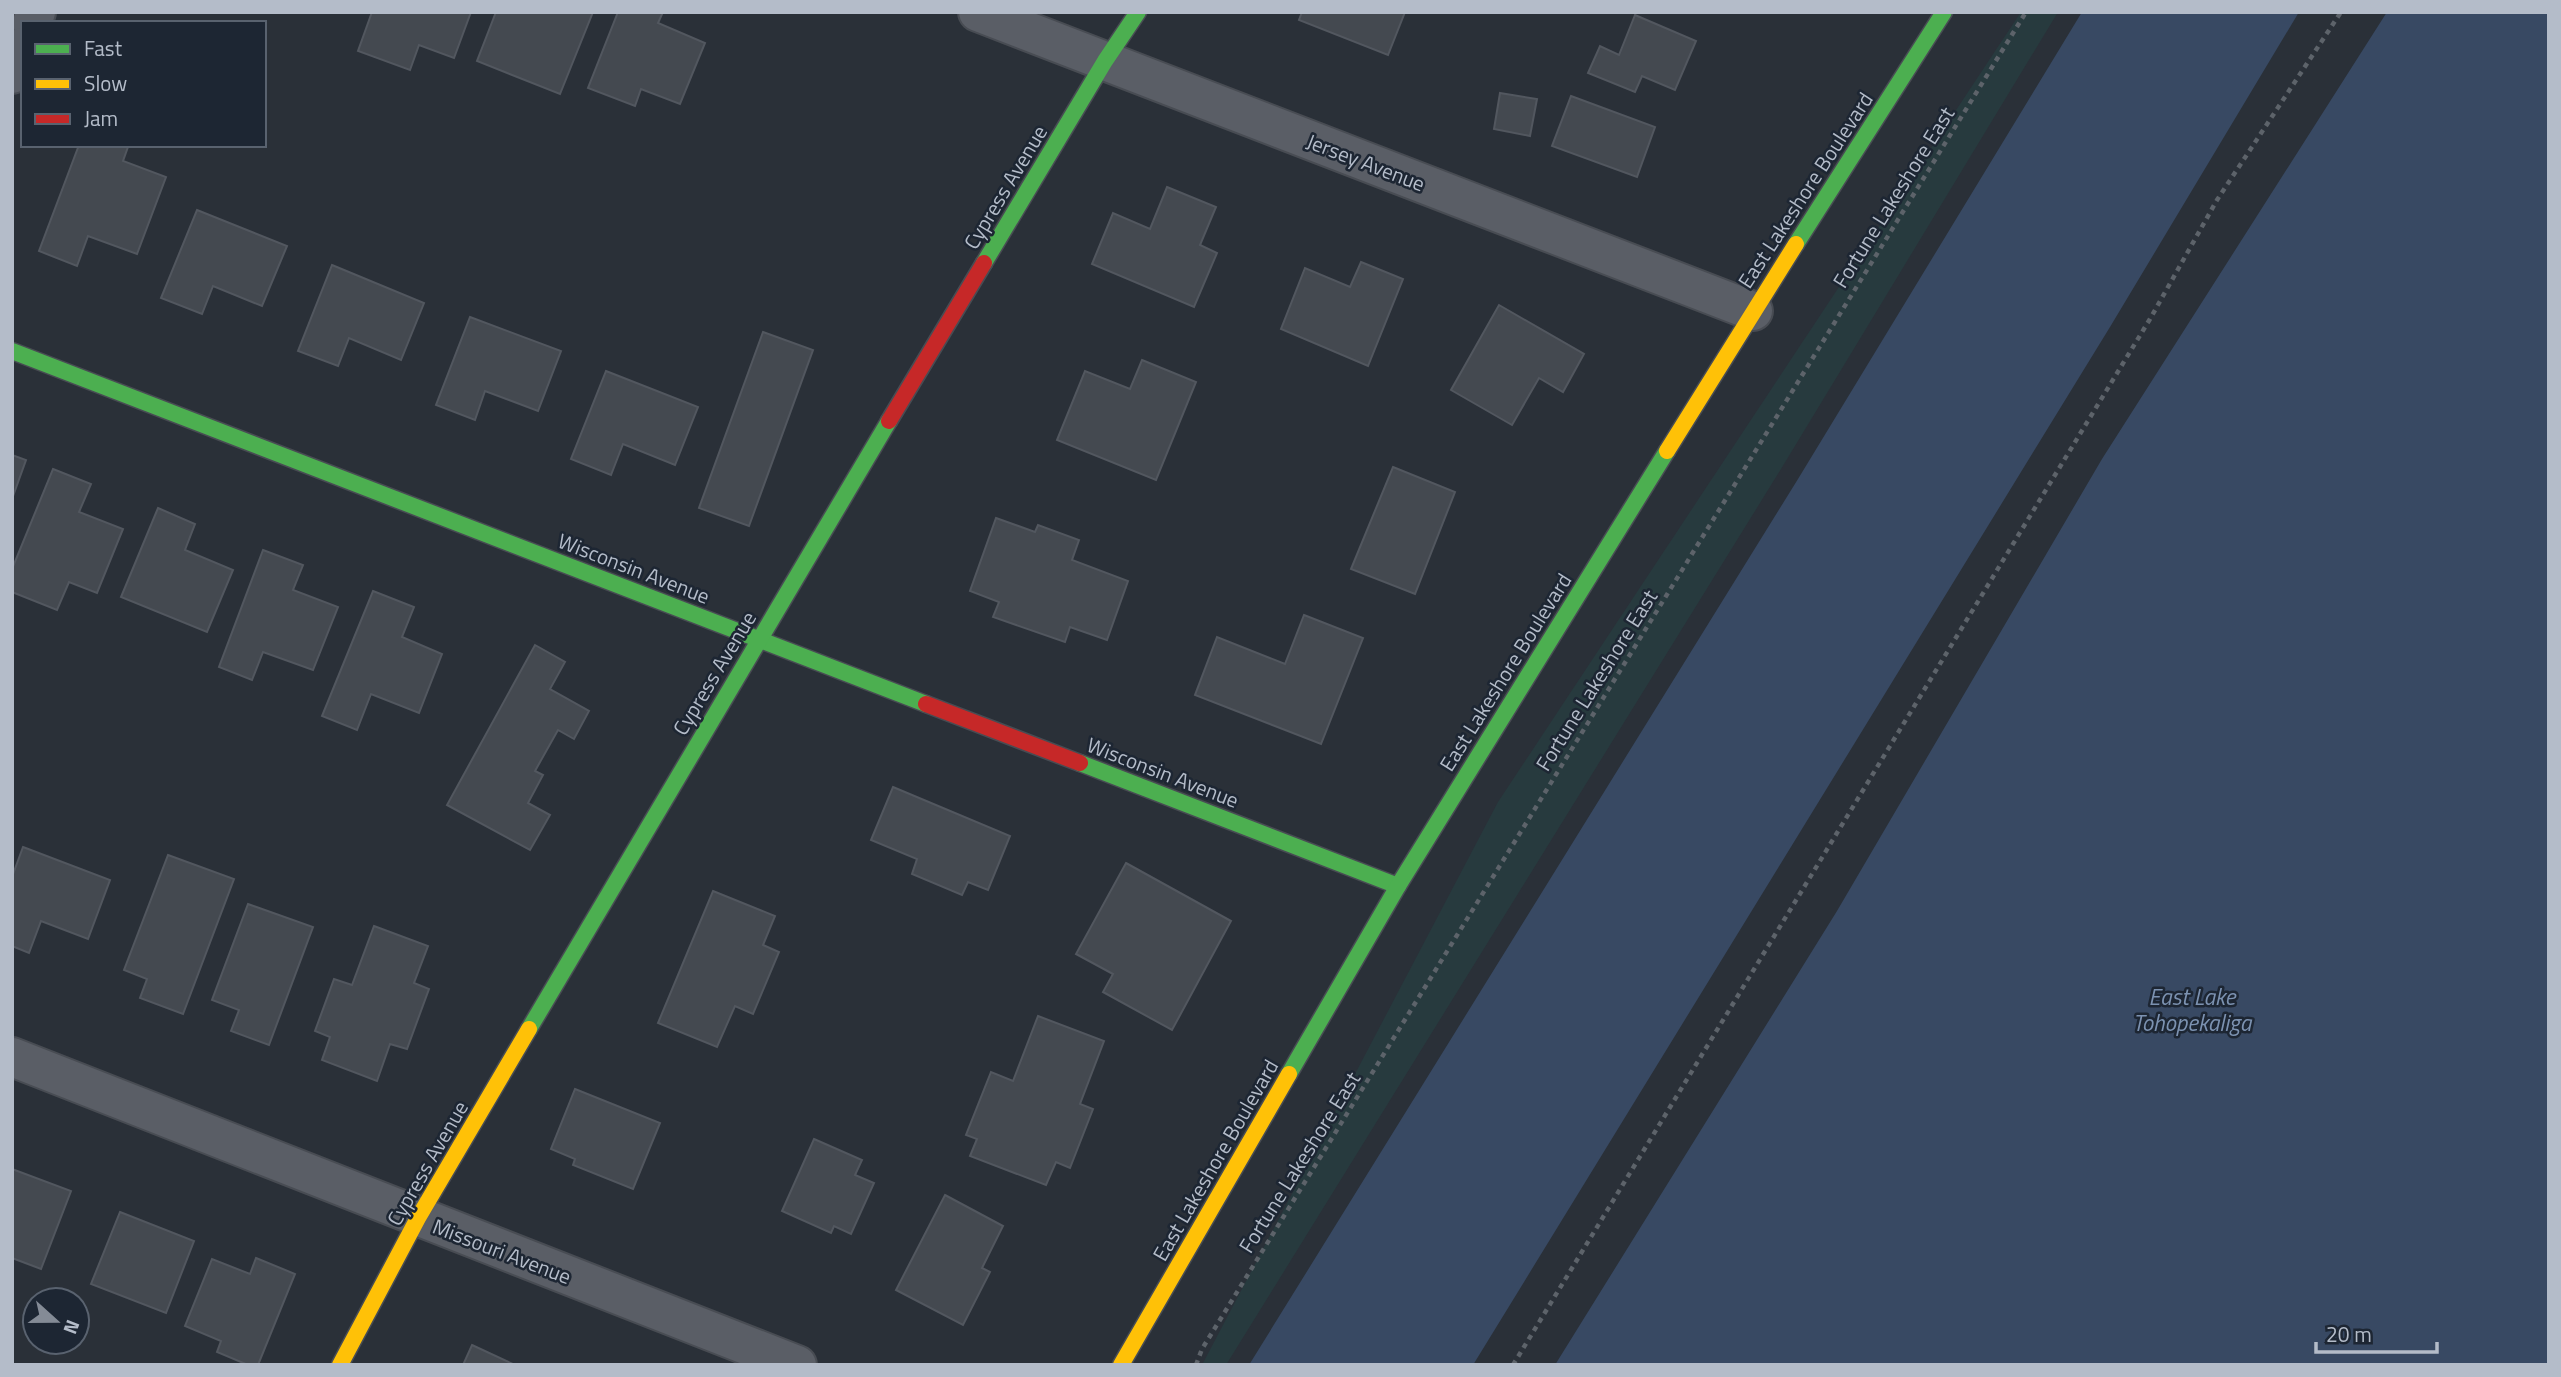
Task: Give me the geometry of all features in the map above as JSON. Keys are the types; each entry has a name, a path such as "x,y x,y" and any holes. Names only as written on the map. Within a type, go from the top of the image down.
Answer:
{"street":[{"name":"Jersey Avenue","path":"978,12 1753,311"},
{"name":"Cypress Avenue","path":"340,1365 418,1218 759,638 1105,61 1138,12"},
{"name":"East Lakeshore Boulevard","path":"1121,1365 1398,886 1753,311 1944,12"},
{"path":"12,75 21,52"},
{"name":"Wisconsin Avenue","path":"12,351 1398,886"},
{"name":"Missouri Avenue","path":"12,1057 797,1365"}],"path":[{"name":"Fortune Lakeshore East","path":"1196,1365 1202,1349 2025,12"},
{"path":"1513,1365 2150,319 2217,200 2341,12"}],"green space":[{"path":"2021,12 2058,12 1781,469 1226,1365 1202,1365 1498,802"}],"water":[{"path":"2082,12 2299,12 2110,327 1473,1365 1249,1365 1798,479"},
{"name":"East Lake Tohopekaliga","path":"2387,12 2549,12 2549,1365 1555,1365 1837,911 2102,459"}],"building":[{"path":"372,12 471,12 454,58 419,45 410,70 358,51"},
{"path":"496,12 593,12 560,94 477,61"},
{"path":"618,12 663,12 658,23 705,43 680,104 641,89 635,106 588,88"},
{"path":"1302,12 1405,12 1388,55 1299,20"},
{"path":"1635,15 1696,41 1675,90 1642,76 1635,92 1588,73 1600,46 1619,55"},
{"path":"1500,93 1537,99 1530,136 1494,129"},
{"path":"1571,96 1655,127 1637,177 1552,146"},
{"path":"78,147 128,147 123,161 166,177 137,254 88,236 77,266 39,251"},
{"path":"1167,187 1216,207 1200,245 1217,253 1194,307 1092,264 1113,213 1150,229"},
{"path":"197,210 287,246 262,306 213,286 202,314 161,298"},
{"path":"1361,262 1403,279 1368,366 1281,329 1305,268 1350,287"},
{"path":"332,265 424,303 401,360 349,338 338,366 298,351"},
{"path":"1499,305 1584,354 1563,392 1539,378 1512,425 1451,390"},
{"path":"470,317 561,351 538,411 485,391 475,420 436,405"},
{"path":"763,332 813,350 749,526 699,508"},
{"path":"1142,360 1196,382 1156,480 1057,440 1085,371 1130,389"},
{"path":"606,371 698,407 675,465 623,444 611,475 571,459"},
{"path":"12,455 26,460 12,499"},
{"path":"1393,467 1455,492 1415,594 1351,569"},
{"path":"53,469 91,484 79,512 123,529 97,593 69,582 57,610 12,592 12,569"},
{"path":"158,508 195,524 185,550 233,570 207,632 121,597"},
{"path":"996,518 1035,532 1038,525 1079,540 1072,560 1128,581 1107,640 1070,627 1065,642 993,617 999,602 970,591"},
{"path":"263,550 303,565 293,590 338,607 313,670 263,652 252,680 219,667"},
{"path":"373,591 414,607 402,637 442,654 419,713 371,694 357,730 322,716"},
{"path":"1304,615 1363,638 1321,744 1195,695 1217,637 1285,664"},
{"path":"535,645 565,662 550,689 589,711 574,739 558,730 535,771 543,775 528,803 550,815 530,850 447,805"},
{"path":"893,787 1010,836 988,890 968,882 962,895 912,874 917,859 871,840"},
{"path":"23,847 110,880 88,939 41,921 29,953 12,946 12,877"},
{"path":"168,855 234,879 183,1014 140,998 147,979 124,970"},
{"path":"1126,863 1231,921 1172,1030 1103,992 1113,974 1076,954"},
{"path":"713,891 775,916 763,945 779,952 753,1014 735,1006 717,1047 658,1023"},
{"path":"248,904 313,927 269,1045 231,1031 239,1010 212,1000"},
{"path":"374,926 428,946 414,983 429,989 407,1049 390,1044 377,1081 322,1060 330,1037 315,1031 334,979 352,985"},
{"path":"1038,1016 1104,1041 1080,1104 1093,1109 1070,1168 1056,1162 1046,1185 970,1156 977,1139 966,1135 991,1072 1013,1081"},
{"path":"575,1089 660,1123 633,1189 573,1165 575,1159 551,1149"},
{"path":"814,1139 862,1160 855,1175 874,1183 851,1234 834,1226 831,1233 782,1211"},
{"path":"12,1169 71,1191 41,1269 12,1258"},
{"path":"945,1195 1003,1226 982,1268 990,1272 963,1325 896,1290"},
{"path":"120,1212 194,1241 166,1313 91,1284"},
{"path":"256,1258 295,1274 258,1365 248,1365 217,1352 221,1341 185,1326 212,1259 250,1274"},
{"path":"472,1345 515,1365 463,1365"}],"traffic: fast":[{"path":"984,263 1105,61 1138,12"},
{"path":"1796,244 1944,12"},
{"path":"12,351 926,704"},
{"path":"529,1029 889,421"},
{"path":"1289,1074 1398,886 1667,451"},
{"path":"1080,763 1398,886"}],"traffic: slow":[{"path":"1667,451 1796,244"},
{"path":"340,1365 418,1218 529,1029"},
{"path":"1121,1365 1289,1074"}],"traffic: jam":[{"path":"889,421 984,263"},
{"path":"926,704 1080,763"}]}
